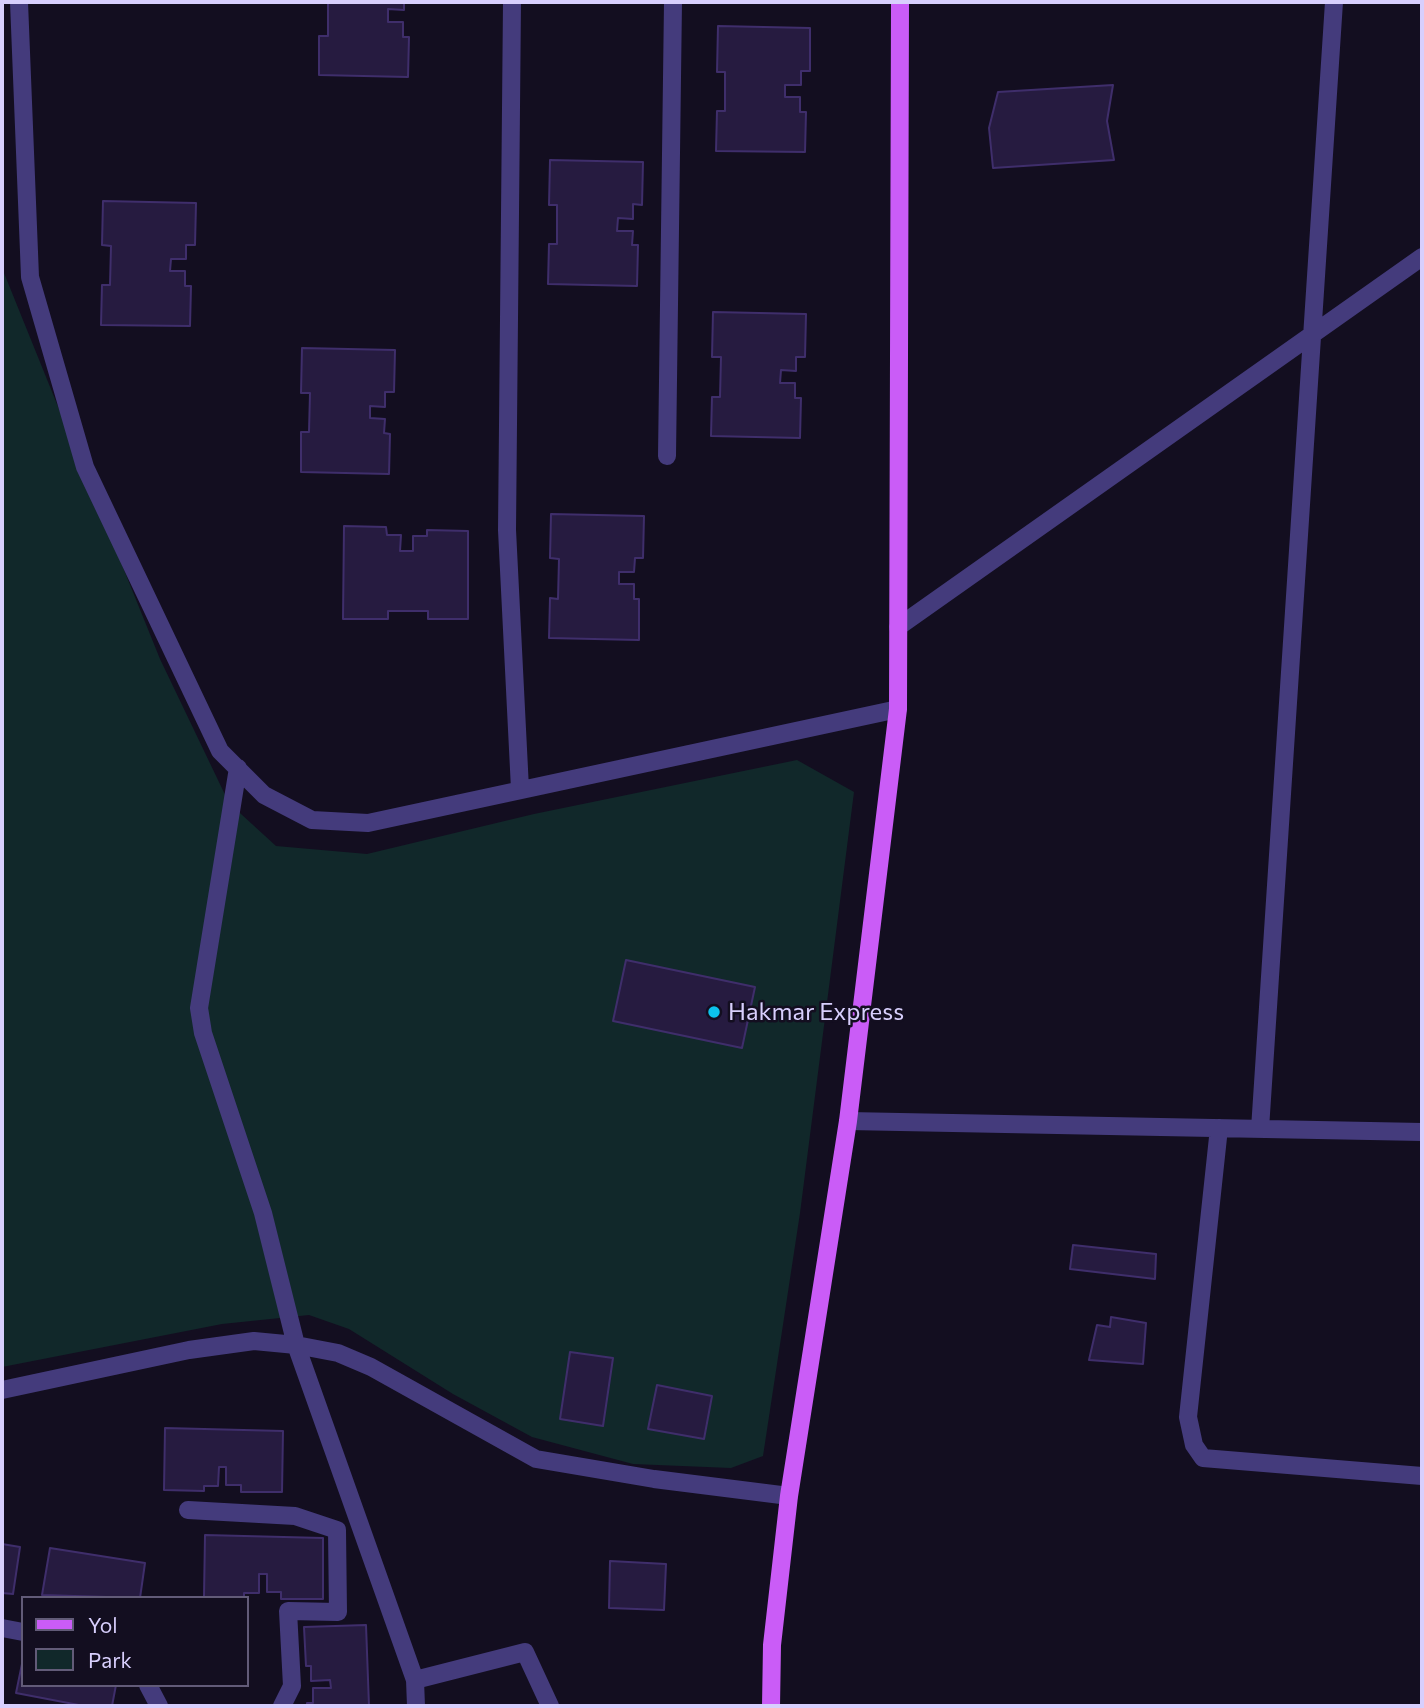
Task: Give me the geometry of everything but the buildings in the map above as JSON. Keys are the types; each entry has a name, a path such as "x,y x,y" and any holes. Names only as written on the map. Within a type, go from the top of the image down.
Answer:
{"main road":[{"path":"771,1706 772,1645 789,1496 848,1121 898,709 900,2"}],"street":[{"path":"19,2 30,277 85,467 220,751 264,795 312,820 368,823 898,709"},
{"path":"512,2 507,530 520,789"},
{"path":"667,456 673,2"},
{"path":"1260,1129 1334,2"},
{"path":"898,627 1422,257"},
{"path":"238,768 199,1008 203,1032 263,1213 296,1345 415,1680 415,1706"},
{"path":"848,1121 1422,1132"},
{"path":"1219,1128 1188,1417 1194,1445 1203,1458 1422,1476"},
{"path":"2,1390 189,1350 254,1341 296,1345 338,1353 371,1367 536,1459 654,1479 789,1496"},
{"path":"188,1510 295,1516 337,1530 338,1612 288,1611 292,1686 282,1706"},
{"path":"2,1628 21,1632"},
{"path":"415,1680 525,1652 550,1706"},
{"path":"149,1687 159,1706"}],"green space":[{"path":"2,253 4,273 160,659 229,803 276,846 367,854 534,814 797,760 854,792 800,1213 763,1456 731,1468 633,1464 532,1437 453,1394 349,1329 309,1315 222,1324 2,1367"}],"place":[{"name":"Hakmar Express","path":"714,1012"}]}
